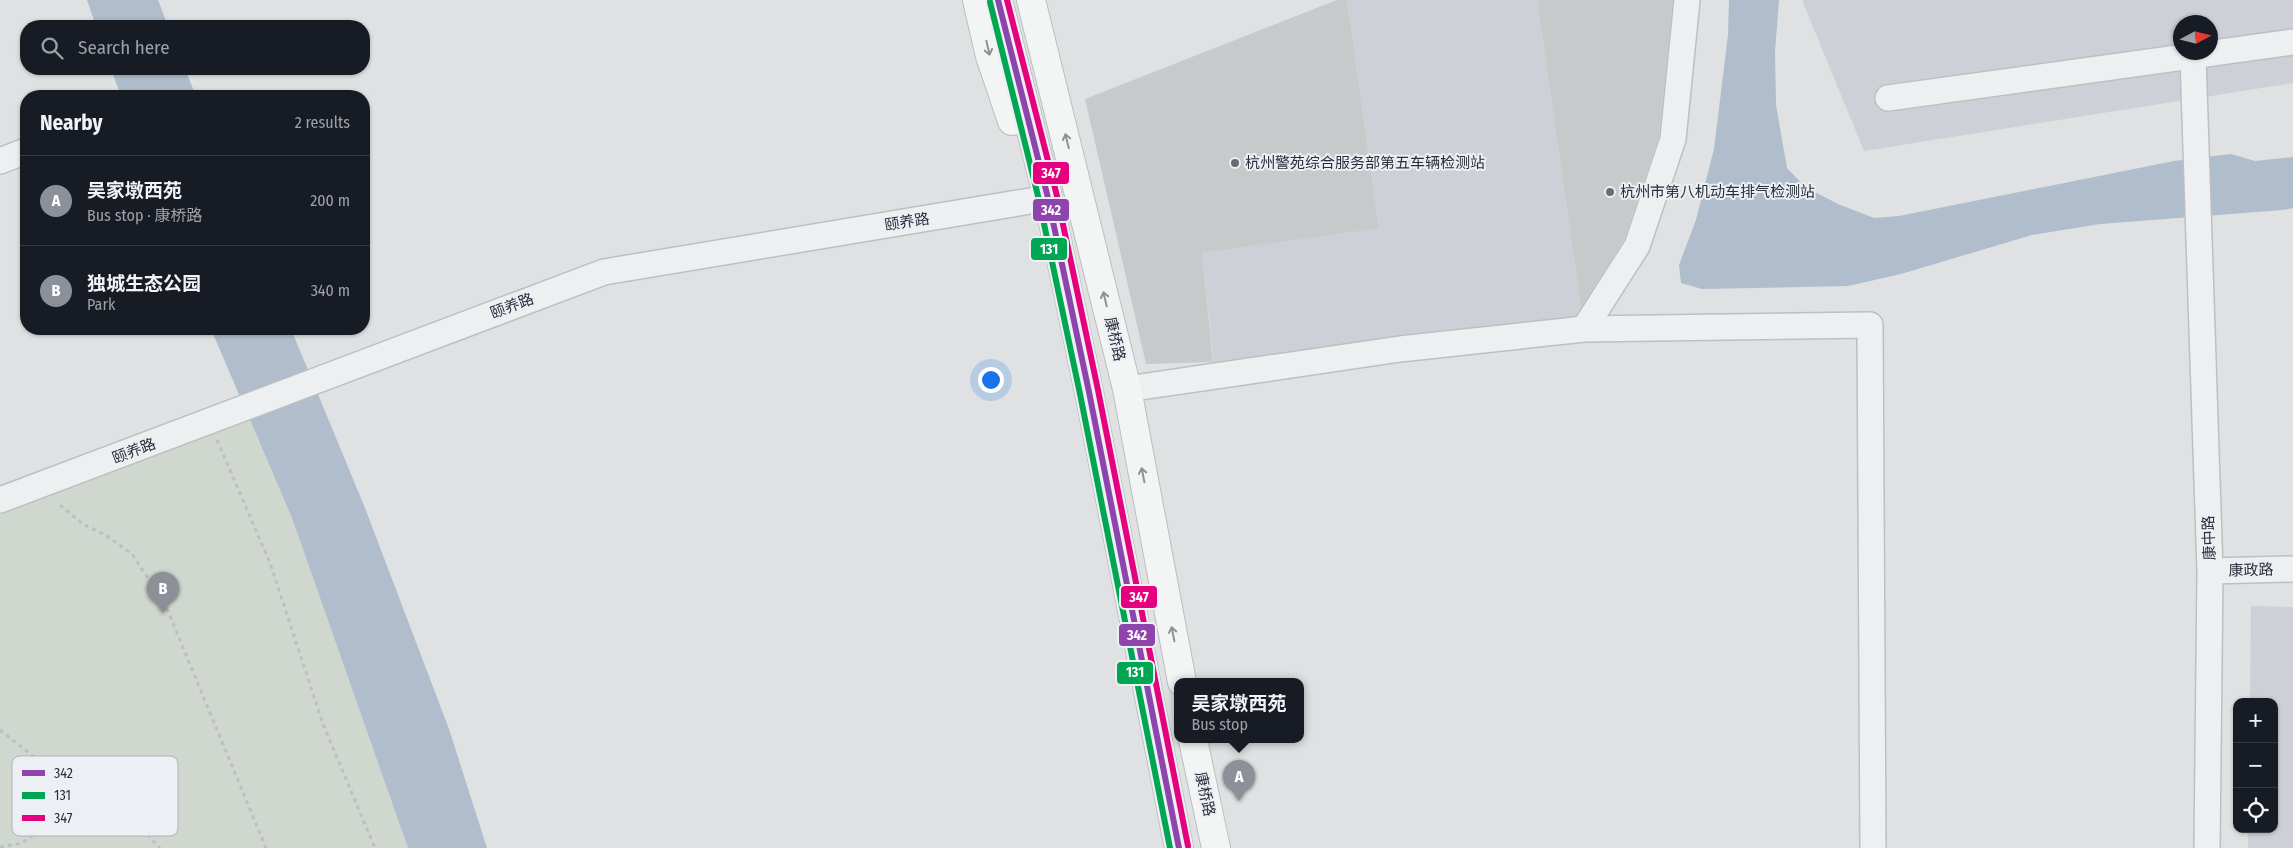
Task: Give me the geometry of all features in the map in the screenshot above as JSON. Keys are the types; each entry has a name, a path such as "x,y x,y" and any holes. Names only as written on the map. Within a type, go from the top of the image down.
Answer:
{"main road":[{"path":"977,0 990,56 1011,119 1048,198"},
{"path":"998,0 1048,198 1089,392 1179,848"},
{"name":"康桥路","path":"1031,0 1127,389 1181,678"},
{"name":"康桥路","path":"1194,743 1216,848"}],"street":[{"path":"1584,329 1637,246 1673,139 1687,0"},
{"path":"2218,53 2293,42"},
{"path":"1888,98 2173,60"},
{"name":"康中路","path":"2193,60 2210,571 2208,848"},
{"path":"0,161 20,153"},
{"name":"颐养路","path":"0,500 604,272 1048,198"},
{"path":"1127,389 1400,350 1584,329 1870,326 1873,848"},
{"name":"康政路","path":"2210,571 2293,569"}],"path":[{"path":"216,437 270,563 323,724 375,848"},
{"path":"60,505 83,524 107,536 132,554 166,604 266,848"},
{"path":"0,730 33,756"},
{"path":"0,847 22,843 33,836"},
{"path":"148,836 160,848"}],"shaded area":[{"path":"1347,0 1537,0 1584,329 1214,364 1202,253 1379,227"},
{"path":"1802,0 2293,0 2293,83 1864,151"},
{"path":"248,416 292,518 408,848 0,848 0,506"},
{"path":"2251,606 2293,607 2293,848 2248,848 2248,833 2278,833 2278,698 2250,698"}],"water":[{"path":"87,0 158,0 166,20 94,20"},
{"path":"1729,0 1779,0 1775,52 1776,105 1787,168 1805,187 1838,204 1874,218 1899,216 2174,161 2231,154 2255,161 2293,157 2293,208 2100,224 2032,235 1901,274 1848,286 1702,289 1681,283 1679,265 1696,220 1714,149 1728,35"},
{"path":"113,75 187,75 194,90 119,90"},
{"path":"214,335 293,335 365,508 449,729 487,848 408,848 292,518"}],"building":[{"name":"杭州警苑综合服务部第五车辆检测站","path":"1337,0 1347,0 1379,228 1202,253 1213,362 1146,364 1085,99"},
{"name":"杭州市第八机动车排气检测站","path":"1537,0 1673,0 1659,136 1624,240 1581,308"}],"transit line":[{"name":"342","path":"998,0 1048,198 1089,392 1179,848"},
{"name":"347","path":"1007,0 1057,196 1098,390 1188,846"},
{"name":"131","path":"990,2 1039,200 1080,394 1170,848"}],"place":[{"name":"杭州警苑综合服务部第五车辆检测站","path":"1235,163"},
{"name":"杭州市第八机动车排气检测站","path":"1610,192"},
{"name":"独城生态公园","path":"163,613"},
{"name":"吴家墩西苑","path":"1239,801"}]}
